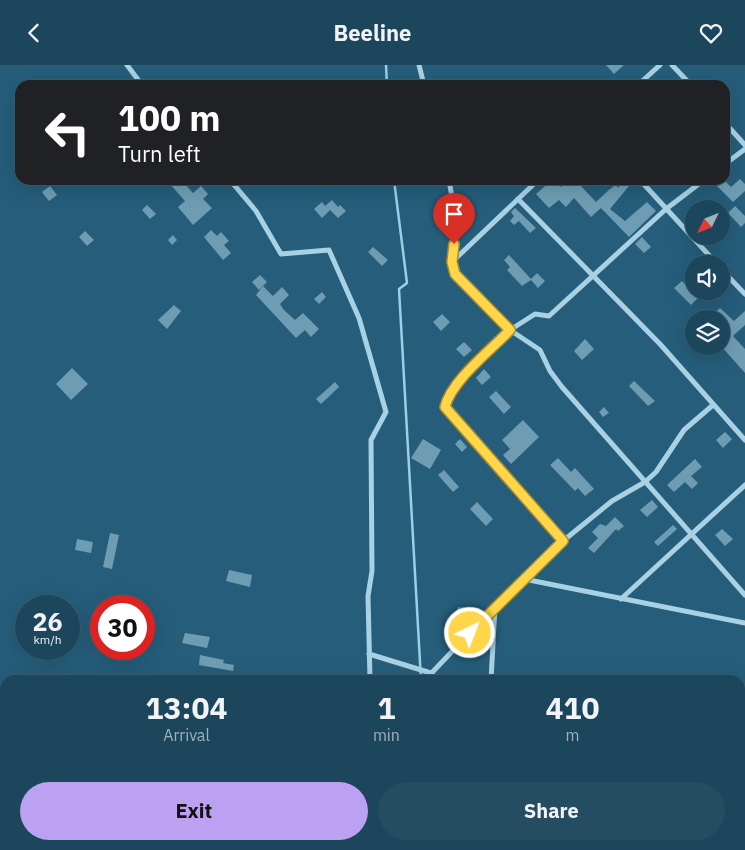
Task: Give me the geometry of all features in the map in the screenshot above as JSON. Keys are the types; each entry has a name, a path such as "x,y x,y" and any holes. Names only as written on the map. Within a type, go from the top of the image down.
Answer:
{"street":[{"path":"127,65 138,80"},
{"path":"419,65 423,80"},
{"path":"644,80 660,65"},
{"path":"672,65 686,80"},
{"path":"730,129 745,147 730,160"},
{"path":"234,185 256,211 281,254 329,250 359,318 386,412 371,440 372,571 368,596 370,675"},
{"path":"450,185 455,215 452,262 455,274 510,330 540,350 550,371 562,387 745,595"},
{"path":"452,262 533,185"},
{"path":"644,185 708,255"},
{"path":"563,541 445,407 447,396 510,330 535,313 549,316 594,277 666,209 697,185"},
{"path":"518,199 660,345 745,440"},
{"path":"730,278 745,294"},
{"path":"369,654 431,673 495,606 563,541 612,501 645,482 656,472 684,430 713,405"},
{"path":"621,599 745,485"},
{"path":"524,579 745,623"},
{"path":"490,675 495,606"}],"building":[{"path":"606,65 624,65 614,74"},
{"path":"740,179 745,184 745,191 733,202 717,186 729,185 731,187"},
{"path":"171,185 186,185 193,193 201,186 208,194 203,199 212,208 193,225 178,207 185,201"},
{"path":"546,185 558,185 561,187 563,185 580,185 596,202 616,185 618,188 621,185 630,185 610,209 625,221 647,202 656,211 629,237 601,208 591,217 574,198 566,207 559,200 549,208 536,194"},
{"path":"50,186 57,195 49,201 42,192"},
{"path":"332,200 338,207 340,205 346,211 338,218 330,210 322,218 314,209 322,202 325,206"},
{"path":"147,205 156,214 150,219 142,210"},
{"path":"735,206 745,216 745,223 741,227 730,215 730,211"},
{"path":"515,208 536,228 530,233 519,221 514,225 510,221 514,216 511,212"},
{"path":"211,230 217,236 221,232 229,241 224,245 231,253 223,260 204,237"},
{"path":"85,231 94,240 87,246 79,237"},
{"path":"173,235 177,240 172,245 168,240"},
{"path":"642,237 651,247 644,253 635,244"},
{"path":"373,247 388,260 382,266 368,252"},
{"path":"509,255 531,279 537,273 545,281 538,288 531,280 522,286 507,270 510,267 504,260"},
{"path":"260,275 267,282 259,290 252,282"},
{"path":"682,281 685,284 685,299 674,288"},
{"path":"263,286 273,296 282,287 289,295 280,304 284,310 295,320 303,313 319,329 311,337 305,330 296,338 256,295"},
{"path":"322,292 326,297 319,304 314,299"},
{"path":"686,300 696,300 691,305"},
{"path":"174,305 181,311 167,329 158,320"},
{"path":"745,311 745,325 733,336 745,349 745,373 729,355 730,317 734,321"},
{"path":"442,314 450,322 441,331 433,322"},
{"path":"585,339 594,349 582,360 574,351"},
{"path":"464,342 472,350 464,357 456,349"},
{"path":"72,368 88,384 71,400 56,384"},
{"path":"484,369 491,377 482,385 476,378"},
{"path":"634,381 655,401 648,406 629,386"},
{"path":"335,382 339,387 321,404 316,399"},
{"path":"496,391 511,407 504,414 489,397"},
{"path":"604,407 609,413 603,417 599,412"},
{"path":"523,420 539,437 511,464 503,455 510,449 502,440"},
{"path":"725,432 732,439 723,448 716,440"},
{"path":"423,439 441,450 430,469 411,458"},
{"path":"460,439 467,447 462,452 455,444"},
{"path":"558,458 571,472 575,468 594,489 585,496 578,488 575,491 550,465"},
{"path":"695,459 702,467 691,476 698,483 692,489 685,482 674,492 667,485"},
{"path":"444,470 459,487 453,492 438,475"},
{"path":"652,500 658,507 647,517 640,510"},
{"path":"477,502 493,519 486,526 470,509"},
{"path":"615,517 624,526 618,531 616,529 594,553 588,548 598,538 592,532 600,524 606,526"},
{"path":"673,525 677,529 658,546 654,542"},
{"path":"722,529 733,539 725,546 715,535"},
{"path":"110,533 119,535 112,569 103,567"},
{"path":"77,539 93,542 91,553 75,550"},
{"path":"229,570 252,575 250,587 226,581"},
{"path":"458,607 468,608 467,618 456,617"},
{"path":"185,633 210,637 207,648 182,643"},
{"path":"200,655 224,660 223,663 234,665 233,671 199,665"}],"waterway":[{"path":"386,65 387,80"},
{"path":"395,185 407,283 399,289 421,675"}],"route":[{"path":"454,244 452,262 455,274 510,330 456,385 447,396 445,407 563,541 495,606 470,633"}]}
